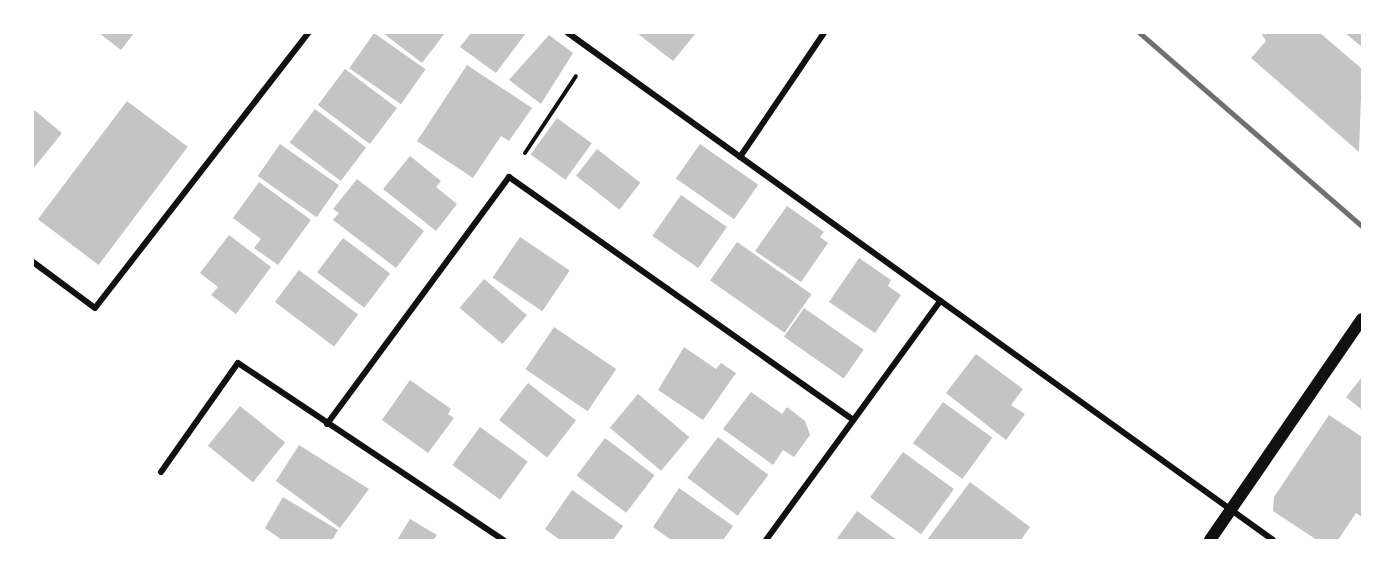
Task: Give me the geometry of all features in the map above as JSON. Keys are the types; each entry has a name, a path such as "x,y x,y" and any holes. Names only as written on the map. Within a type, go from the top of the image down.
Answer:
{"main road":[{"path":"1210,540 1362,319"}],"street":[{"path":"33,262 96,308 308,33"},
{"path":"568,33 1273,540"},
{"path":"740,157 824,33"},
{"path":"327,424 509,177 853,420"},
{"path":"766,540 940,301"},
{"path":"161,472 238,363 503,540"}],"path":[{"path":"509,177 593,51"}],"building":[{"path":"99,33 134,33 121,50"},
{"path":"374,33 426,69 401,104 349,68"},
{"path":"383,33 445,33 422,63"},
{"path":"471,33 526,33 496,73 460,47"},
{"path":"637,33 696,33 673,61"},
{"path":"1261,33 1320,33 1362,69 1359,152 1251,58 1266,41"},
{"path":"1345,33 1362,33 1362,47"},
{"path":"549,35 573,53 541,104 509,80"},
{"path":"467,65 532,108 509,141 501,136 473,178 417,141"},
{"path":"345,69 397,108 370,144 318,105"},
{"path":"127,101 188,147 99,265 38,219"},
{"path":"33,109 62,133 33,169"},
{"path":"315,109 366,148 341,181 290,143"},
{"path":"557,118 592,143 565,180 531,154"},
{"path":"280,144 339,185 317,217 258,176"},
{"path":"700,144 758,185 734,219 676,178"},
{"path":"597,149 640,183 619,210 576,176"},
{"path":"410,156 441,181 436,187 457,204 436,231 383,189"},
{"path":"357,179 424,231 396,268 333,220 339,213 333,209"},
{"path":"259,182 311,220 278,265 254,248 261,239 233,218"},
{"path":"681,195 727,227 698,268 652,236"},
{"path":"787,206 824,232 820,237 828,243 801,282 755,251"},
{"path":"229,235 271,267 236,314 211,295 218,287 200,273"},
{"path":"520,237 570,271 542,311 493,278"},
{"path":"343,238 390,274 364,308 317,272"},
{"path":"737,242 812,294 785,333 710,281"},
{"path":"859,258 891,280 888,286 901,295 875,333 829,302"},
{"path":"299,270 358,315 334,346 275,302"},
{"path":"484,279 527,315 502,344 460,308"},
{"path":"804,308 864,350 844,379 784,337"},
{"path":"554,327 616,369 588,411 525,369"},
{"path":"684,347 716,369 721,363 736,373 703,420 658,390"},
{"path":"976,354 1023,389 1011,405 1025,414 1006,440 946,393"},
{"path":"1362,377 1362,410 1346,397"},
{"path":"410,380 451,409 448,414 454,418 428,453 382,420"},
{"path":"528,383 576,421 547,458 499,420"},
{"path":"751,392 782,414 787,407 805,421 810,435 794,457 783,450 773,465 723,429"},
{"path":"638,394 689,437 661,471 610,428"},
{"path":"943,402 992,438 962,479 913,443"},
{"path":"240,406 285,443 253,482 208,446"},
{"path":"1329,415 1362,437 1362,517 1356,513 1338,540 1317,540 1273,511 1274,497"},
{"path":"480,427 528,462 500,500 452,465"},
{"path":"718,437 768,475 738,516 687,478"},
{"path":"605,438 655,475 626,513 577,476"},
{"path":"299,445 369,489 340,528 276,481"},
{"path":"903,452 954,489 921,534 870,497"},
{"path":"970,482 1030,527 1021,540 927,540"},
{"path":"679,488 733,526 723,540 671,540 653,527"},
{"path":"572,490 623,526 613,540 560,540 545,529"},
{"path":"283,497 338,530 332,540 282,540 265,528"},
{"path":"857,511 897,540 836,540"},
{"path":"410,519 437,535 433,540 397,540"}],"railway":[{"path":"1140,33 1362,226"}]}
